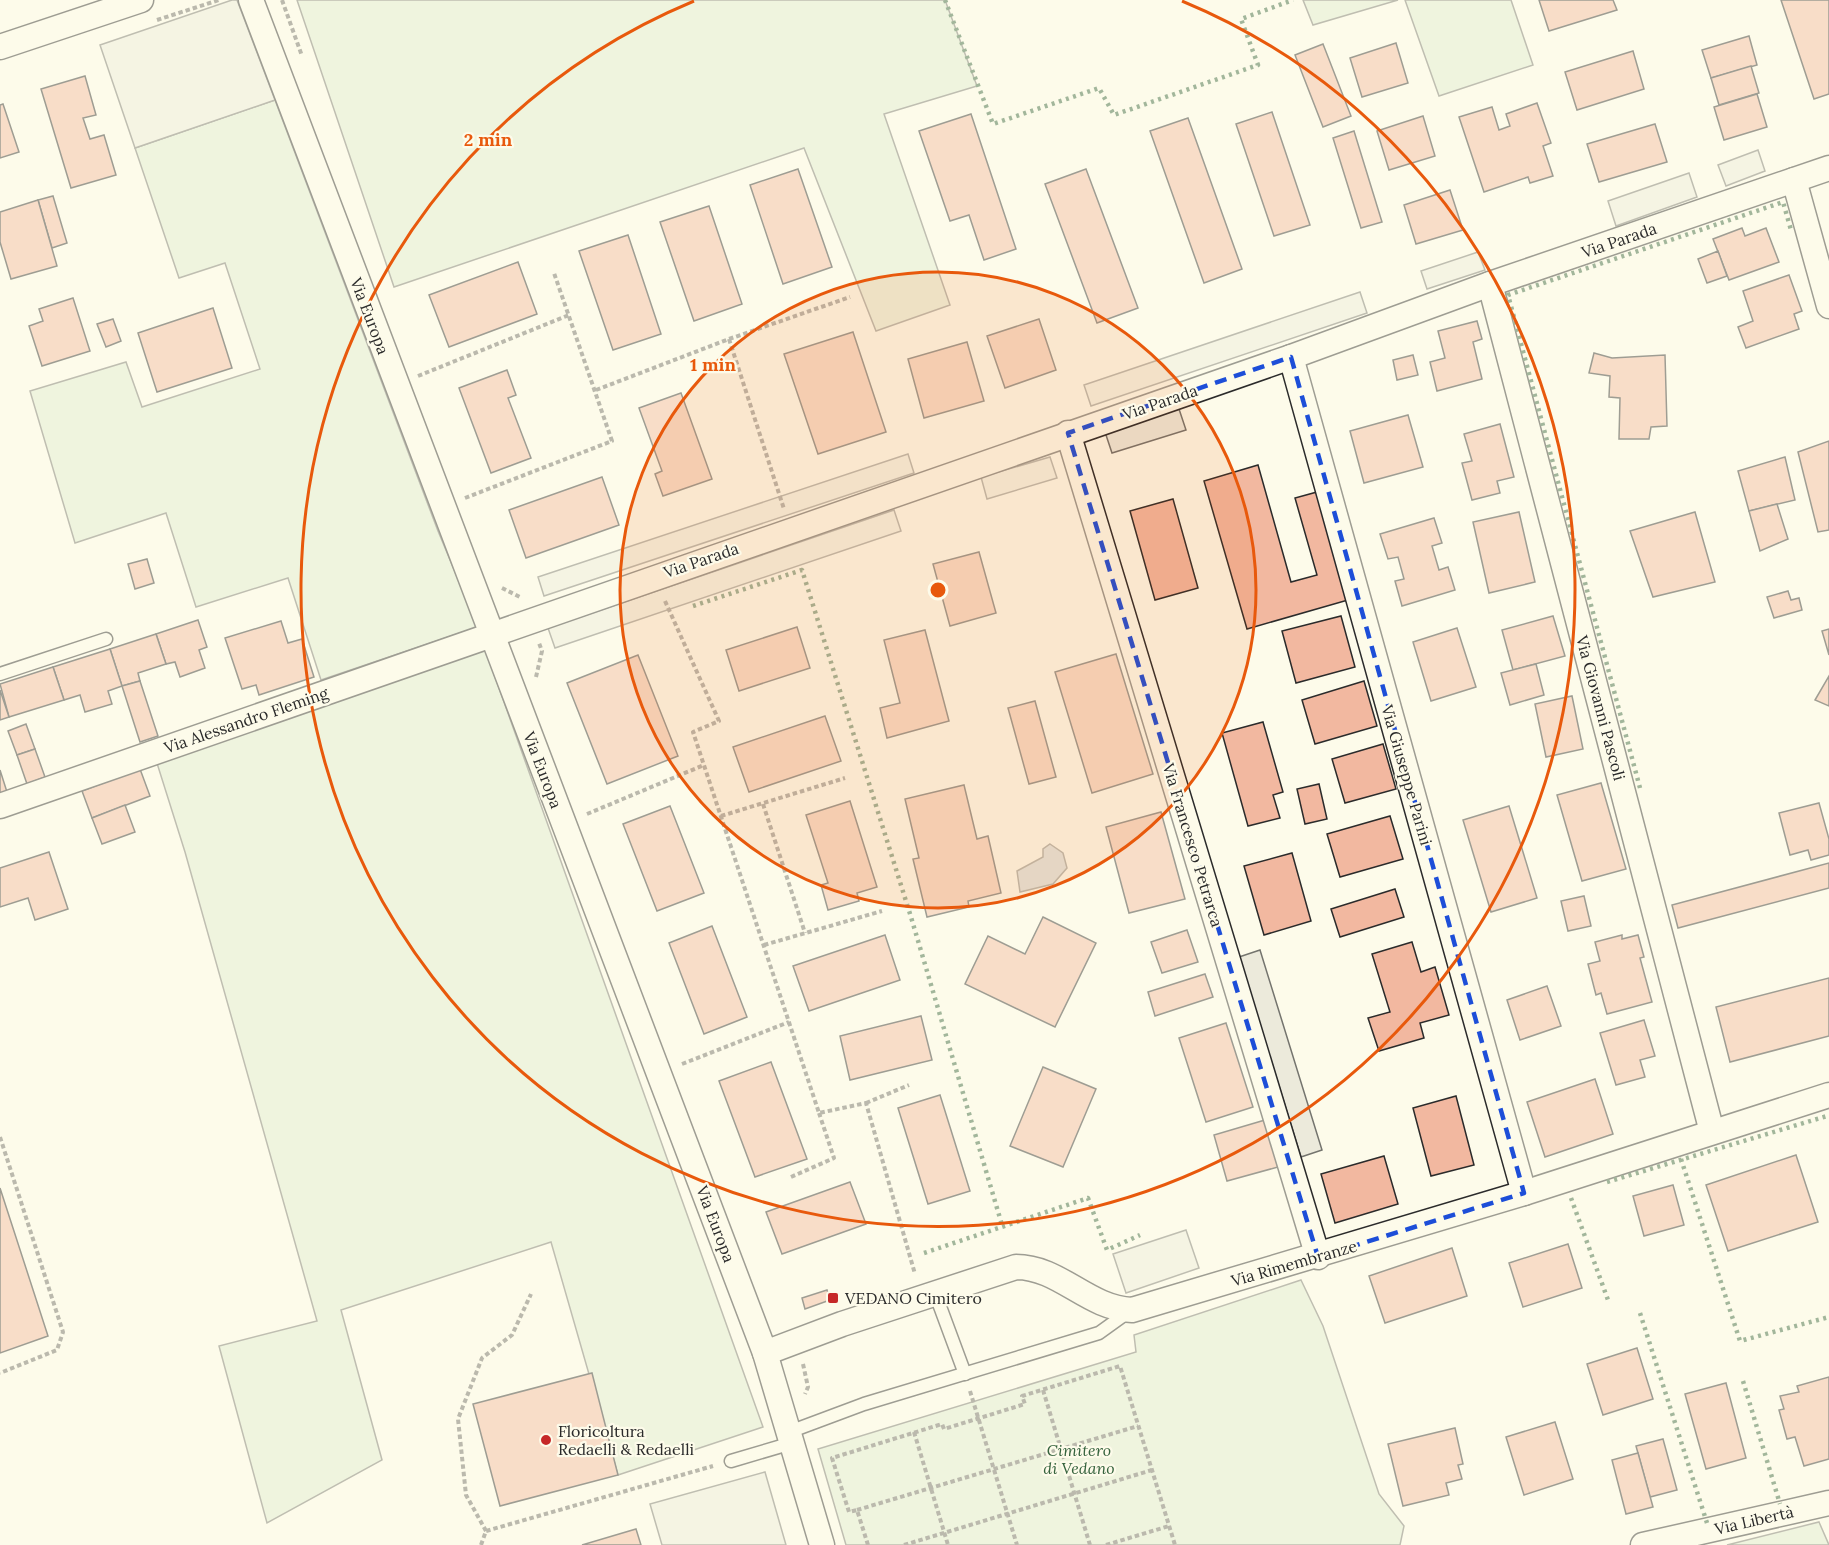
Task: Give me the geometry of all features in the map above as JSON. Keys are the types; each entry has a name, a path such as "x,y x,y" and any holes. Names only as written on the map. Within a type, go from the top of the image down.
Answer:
{"street":[{"path":"0,47 141,0"},
{"name":"Via Europa","path":"251,0 765,1353 822,1545"},
{"name":"Via Parada","path":"491,633 1291,357 1490,284 1829,168"},
{"path":"1794,180 1829,306"},
{"name":"Via Giovanni Pascoli","path":"1490,284 1712,1132"},
{"name":"Via Giuseppe Parini","path":"1291,357 1524,1193"},
{"name":"Via Francesco Petrarca","path":"1068,433 1318,1257"},
{"name":"Via Alessandro Fleming","path":"0,806 491,633"},
{"name":"Via Rimembranze","path":"765,1353 1005,1269 1028,1267 1050,1274 1098,1303 1132,1310 1318,1257 1829,1095"},
{"name":"Via Libertà","path":"1643,1545 1829,1503"}],"lane":[{"path":"0,674 106,639"},
{"path":"929,1295 965,1374"},
{"path":"731,1461 791,1438 864,1404 1099,1333 1132,1310"}],"path":[{"path":"464,498 612,441 554,273"},
{"path":"596,390 729,339 850,297"},
{"path":"418,376 569,315"},
{"path":"729,339 791,529"},
{"path":"654,577 719,721 693,732 834,1158 791,1177"},
{"path":"586,814 704,765"},
{"path":"721,816 844,778"},
{"path":"763,804 804,933"},
{"path":"764,945 882,911"},
{"path":"682,1065 789,1022"},
{"path":"819,1113 866,1103 909,1085"},
{"path":"866,1103 929,1295"},
{"path":"0,1137 63,1332 57,1350 0,1373"},
{"path":"481,1545 486,1531 466,1495 458,1419 482,1358 512,1335 531,1294"},
{"path":"1138,1426 849,1512 832,1458 942,1424 944,1429 1025,1404 1022,1396 1120,1366 1175,1545"},
{"path":"965,1374 1017,1545"},
{"path":"1043,1390 1090,1545"},
{"path":"914,1432 948,1545"},
{"path":"486,1531 731,1461"},
{"path":"904,1545 1152,1470"},
{"path":"857,1510 868,1545"},
{"path":"1106,1545 1169,1526"}],"highlighted area":[{"path":"1291,357 1524,1193 1318,1257 1068,433"}],"green space":[{"path":"297,0 945,0 977,86 884,114 950,305 876,331 804,148 394,287"},
{"path":"1303,0 1398,0 1313,25"},
{"path":"1405,0 1511,0 1533,65 1439,96"},
{"path":"275,100 438,531 478,627 321,680 288,578 196,607 166,513 75,543 30,391 126,362 142,407 260,369 225,263 179,278 135,148"},
{"path":"484,646 763,1427 618,1475 551,1242 341,1310 382,1460 267,1523 219,1346 317,1321 185,852 156,760"},
{"name":"Cimitero di Vedano","path":"1301,1280 1323,1326 1379,1494 1404,1526 1400,1545 846,1545 818,1449 1136,1352 1134,1335"},
{"path":"1819,1522 1829,1545 1727,1545"}],"shaded area":[{"path":"237,0 275,100 135,148 100,45"},
{"path":"1758,150 1765,171 1726,186 1718,165"},
{"path":"1689,173 1697,197 1616,226 1608,201"},
{"path":"1478,252 1485,270 1427,289 1421,271"},
{"path":"1360,292 1367,313 1091,406 1084,385"},
{"path":"1179,409 1186,430 1112,453 1105,432"},
{"path":"908,454 914,473 544,596 538,577"},
{"path":"1050,457 1057,478 987,499 981,477"},
{"path":"894,510 901,531 555,648 548,628"},
{"path":"1050,844 1063,853 1067,868 1053,884 1020,892 1017,871 1043,857 1043,849"},
{"path":"1260,950 1322,1150 1301,1157 1239,957"},
{"path":"1186,1230 1199,1268 1126,1293 1113,1254"},
{"path":"765,1472 786,1545 662,1545 650,1504"}],"building":[{"path":"1539,0 1613,0 1617,10 1549,31"},
{"path":"1781,0 1829,0 1829,94 1814,99"},
{"path":"1749,36 1757,65 1711,78 1702,50"},
{"path":"1396,43 1408,83 1362,97 1350,58"},
{"path":"1323,44 1351,116 1323,127 1295,55"},
{"path":"1633,51 1644,89 1577,110 1565,72"},
{"path":"1751,66 1759,93 1719,105 1711,78"},
{"path":"85,76 96,115 83,118 90,139 104,135 116,175 71,188 41,89"},
{"path":"1757,94 1767,127 1724,140 1714,107"},
{"path":"1537,103 1551,143 1543,146 1553,176 1530,183 1528,177 1484,192 1459,117 1492,107 1499,130 1510,126 1506,114"},
{"path":"3,104 19,152 0,158 0,105"},
{"path":"1272,112 1310,225 1274,236 1236,124"},
{"path":"971,114 1016,249 984,260 969,215 950,221 919,131"},
{"path":"1423,116 1435,156 1389,170 1377,131"},
{"path":"1188,118 1242,269 1204,283 1150,131"},
{"path":"1655,124 1667,162 1599,182 1587,144"},
{"path":"1354,131 1382,222 1361,228 1333,138"},
{"path":"798,169 832,267 783,284 750,185"},
{"path":"1086,169 1138,308 1097,323 1045,184"},
{"path":"1450,190 1463,230 1416,244 1404,205"},
{"path":"53,196 67,243 52,248 38,200"},
{"path":"38,200 57,266 11,279 0,242 0,212"},
{"path":"709,206 742,304 694,321 660,222"},
{"path":"1742,228 1745,236 1766,228 1779,262 1729,280 1713,239"},
{"path":"628,235 661,334 613,350 579,251"},
{"path":"1718,251 1727,276 1707,283 1698,259"},
{"path":"518,262 537,314 449,347 429,295"},
{"path":"1789,275 1802,311 1794,314 1799,329 1746,348 1738,327 1753,321 1743,291"},
{"path":"73,298 90,351 42,366 29,326 43,321 39,309"},
{"path":"213,308 232,368 157,392 138,333"},
{"path":"113,319 121,341 106,347 97,324"},
{"path":"1039,319 1056,370 1005,388 987,336"},
{"path":"1477,321 1482,339 1473,342 1482,379 1437,391 1430,362 1445,358 1438,331"},
{"path":"853,332 886,432 818,454 784,354"},
{"path":"967,342 984,401 924,418 908,359"},
{"path":"1594,353 1612,358 1665,355 1667,426 1651,427 1649,439 1619,439 1620,398 1609,397 1610,376 1589,373"},
{"path":"1413,355 1418,375 1397,380 1393,360"},
{"path":"507,370 516,395 508,398 531,458 491,473 459,388"},
{"path":"681,393 712,479 663,496 655,474 662,471 639,408"},
{"path":"1408,415 1423,467 1364,483 1350,431"},
{"path":"1500,424 1514,477 1497,481 1500,493 1472,500 1462,463 1472,461 1464,434"},
{"path":"1829,441 1829,530 1818,532 1798,452"},
{"path":"1785,457 1795,500 1749,511 1738,471"},
{"path":"1258,465 1291,582 1317,575 1295,498 1317,492 1348,600 1247,629 1204,481"},
{"path":"602,477 619,525 526,558 509,510"},
{"path":"1173,499 1198,588 1155,600 1130,511"},
{"path":"1777,504 1788,539 1760,551 1749,511"},
{"path":"1519,512 1535,582 1489,593 1473,522"},
{"path":"1695,512 1715,582 1653,597 1630,531"},
{"path":"1434,518 1442,543 1432,546 1439,570 1448,567 1455,590 1402,606 1395,581 1404,579 1398,557 1388,559 1380,534"},
{"path":"979,552 996,613 950,626 933,564"},
{"path":"147,559 154,583 135,589 128,564"},
{"path":"1788,591 1791,600 1799,598 1802,610 1774,618 1767,597"},
{"path":"1341,616 1355,667 1296,683 1282,631"},
{"path":"1553,616 1565,656 1513,670 1502,630"},
{"path":"198,620 207,647 199,650 205,668 180,677 175,662 166,664 156,634"},
{"path":"281,621 288,643 302,639 314,677 259,695 256,685 242,689 225,638"},
{"path":"797,627 810,668 739,691 726,650"},
{"path":"1457,628 1476,687 1431,701 1413,642"},
{"path":"1829,629 1829,655 1822,631"},
{"path":"925,630 949,721 887,738 880,708 900,703 884,640"},
{"path":"156,634 166,664 138,673 140,681 122,686 110,649"},
{"path":"110,649 122,686 108,691 112,704 85,712 80,695 64,700 53,667"},
{"path":"1116,654 1153,774 1092,793 1055,672"},
{"path":"638,655 678,756 607,784 567,683"},
{"path":"1536,664 1544,695 1510,705 1501,673"},
{"path":"53,667 64,700 9,717 0,684"},
{"path":"1829,676 1829,706 1815,700"},
{"path":"140,681 158,736 140,742 122,686"},
{"path":"1364,681 1377,726 1315,744 1302,700"},
{"path":"0,690 9,717 0,720"},
{"path":"1572,696 1583,749 1546,757 1535,704"},
{"path":"1035,701 1056,777 1029,784 1008,708"},
{"path":"825,716 841,761 749,792 733,747"},
{"path":"1263,722 1283,792 1273,795 1280,818 1248,826 1222,733"},
{"path":"26,724 35,749 17,755 8,731"},
{"path":"1383,744 1396,789 1345,803 1332,759"},
{"path":"35,749 45,777 27,784 17,755"},
{"path":"140,769 150,796 92,818 82,791"},
{"path":"0,770 7,792 0,794"},
{"path":"1601,783 1626,869 1582,881 1557,795"},
{"path":"1319,784 1327,819 1305,824 1297,789"},
{"path":"964,785 977,839 988,836 1001,893 968,901 969,907 927,917 913,859 919,858 905,799"},
{"path":"850,801 877,887 857,893 859,901 828,910 821,885 828,883 806,815"},
{"path":"1819,803 1829,839 1829,855 1811,860 1808,850 1790,855 1779,813"},
{"path":"125,805 135,832 102,844 92,818"},
{"path":"670,806 704,893 657,911 623,824"},
{"path":"1509,806 1537,898 1491,912 1463,820"},
{"path":"1161,812 1185,899 1129,913 1106,827"},
{"path":"1390,816 1403,859 1340,877 1327,834"},
{"path":"49,852 68,909 35,920 28,898 0,907 0,868"},
{"path":"1292,853 1311,921 1264,935 1244,866"},
{"path":"1829,863 1829,888 1678,928 1672,905"},
{"path":"1395,889 1404,917 1340,937 1331,909"},
{"path":"1584,896 1591,926 1568,931 1561,901"},
{"path":"1043,917 1096,943 1055,1027 965,984 988,936 1025,954"},
{"path":"712,926 747,1017 704,1034 669,943"},
{"path":"1187,930 1198,962 1162,973 1151,942"},
{"path":"885,935 900,980 809,1011 793,966"},
{"path":"1622,935 1622,939 1638,935 1644,957 1640,958 1652,1002 1607,1014 1601,993 1596,995 1588,964 1600,961 1595,942"},
{"path":"1412,942 1421,972 1435,967 1449,1015 1420,1023 1424,1038 1379,1051 1368,1018 1390,1012 1372,954"},
{"path":"1205,974 1213,997 1155,1016 1148,992"},
{"path":"1829,978 1829,1036 1730,1062 1716,1007"},
{"path":"1547,986 1561,1026 1520,1040 1507,1000"},
{"path":"921,1016 932,1060 850,1080 840,1036"},
{"path":"1644,1020 1655,1056 1640,1060 1645,1077 1616,1085 1600,1033"},
{"path":"1226,1023 1253,1107 1206,1122 1179,1038"},
{"path":"771,1062 807,1159 755,1177 719,1081"},
{"path":"1043,1067 1096,1089 1063,1167 1010,1146"},
{"path":"1595,1079 1613,1134 1545,1157 1527,1102"},
{"path":"940,1095 970,1191 928,1204 898,1108"},
{"path":"1456,1096 1474,1165 1431,1176 1413,1108"},
{"path":"1265,1120 1278,1167 1227,1181 1214,1135"},
{"path":"1796,1155 1818,1222 1728,1251 1706,1185"},
{"path":"1384,1156 1398,1204 1335,1223 1321,1174"},
{"path":"850,1182 866,1224 782,1254 766,1212"},
{"path":"1673,1185 1684,1225 1644,1236 1633,1196"},
{"path":"0,1188 48,1336 0,1353"},
{"path":"1568,1244 1582,1288 1523,1307 1509,1263"},
{"path":"1452,1248 1467,1296 1385,1323 1369,1276"},
{"path":"827,1290 830,1300 805,1309 802,1298"},
{"path":"1637,1348 1653,1399 1603,1415 1587,1364"},
{"name":"Floricoltura Redaelli & Redaelli","path":"592,1373 618,1475 500,1506 473,1404"},
{"path":"1829,1377 1829,1459 1804,1466 1795,1437 1787,1439 1779,1410 1784,1409 1780,1396 1799,1392 1797,1386"},
{"path":"1726,1383 1746,1458 1706,1469 1685,1394"},
{"path":"1555,1422 1573,1479 1524,1495 1506,1437"},
{"path":"1455,1428 1463,1464 1458,1465 1462,1479 1446,1483 1449,1495 1403,1506 1388,1444"},
{"path":"1663,1439 1677,1490 1650,1497 1636,1446"},
{"path":"1638,1453 1653,1507 1626,1514 1612,1460"},
{"path":"636,1529 641,1545 582,1545"}],"hedge":[{"path":"945,0 993,124 1099,88 1114,115 1258,65 1241,19 1293,0"},
{"path":"1640,788 1508,295 1783,202 1791,230"},
{"path":"693,606 802,570 911,917 1002,1225"},
{"path":"1607,1182 1827,1116"},
{"path":"1681,1159 1740,1341 1829,1317"},
{"path":"924,1253 1088,1198 1107,1250 1140,1235"},
{"path":"1571,1198 1608,1300"},
{"path":"1640,1313 1707,1523"},
{"path":"1743,1381 1780,1504"}],"place":[{"name":"VEDANO Cimitero","path":"833,1298"},
{"name":"Floricoltura Redaelli & Redaelli","path":"546,1440"}]}
